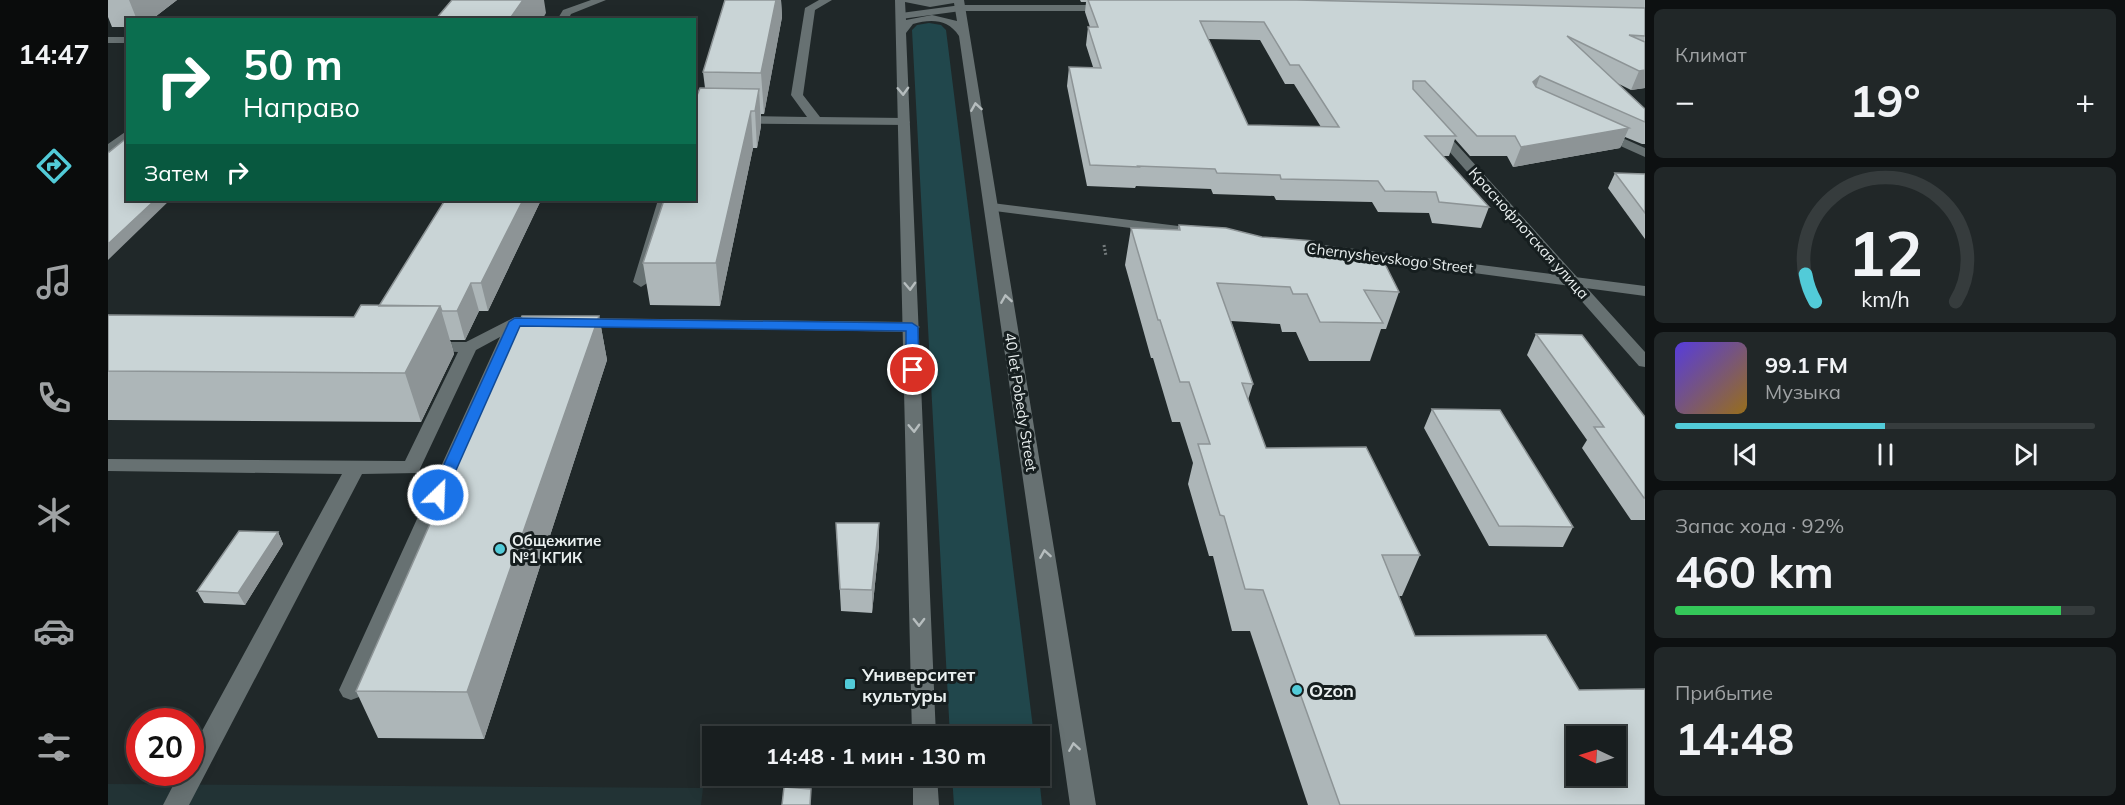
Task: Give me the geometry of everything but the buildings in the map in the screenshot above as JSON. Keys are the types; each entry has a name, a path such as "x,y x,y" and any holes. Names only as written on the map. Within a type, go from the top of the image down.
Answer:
{"main road":[{"path":"563,18 567,12 601,0"},
{"path":"816,120 797,95 810,8 827,0"},
{"path":"900,0 923,726"},
{"path":"908,0 930,4 958,2 1119,8"},
{"path":"901,16 958,2"},
{"name":"40 let Pobedy Street","path":"958,2 992,207 1083,805"},
{"path":"901,33 909,22 939,18 959,26 964,35"},
{"path":"108,40 126,40"},
{"path":"696,119 904,122"},
{"name":"Краснофлотская улица","path":"1429,122 1645,362"},
{"path":"1584,124 1645,153"},
{"path":"108,132 126,133"},
{"path":"108,150 126,135"},
{"path":"640,282 665,201"},
{"path":"992,207 1217,235"},
{"name":"Chernyshevskogo Street","path":"1276,243 1645,291"},
{"path":"411,346 469,347 515,322 912,327"},
{"path":"351,690 515,322"},
{"path":"108,465 411,468 469,347"},
{"path":"176,805 355,468"},
{"path":"925,786 926,805"}],"shaded area":[{"path":"929,23 941,25 946,30 1033,726 949,726 912,30 917,25"},
{"path":"108,784 126,784 126,786 703,788 701,805 108,805"},
{"path":"953,786 1040,786 1042,805 954,805"}],"place":[{"name":"Общежитие №1 КГИК","path":"500,549"},
{"name":"Университет культуры","path":"850,684"},
{"name":"Ozon","path":"1297,690"}],"route":[{"path":"438,495 515,322 912,327 913,370"}]}
